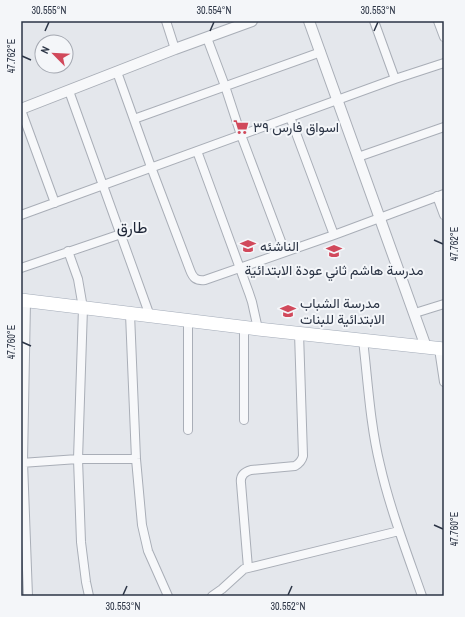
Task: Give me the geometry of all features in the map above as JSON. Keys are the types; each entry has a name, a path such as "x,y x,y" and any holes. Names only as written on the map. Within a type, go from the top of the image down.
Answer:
{"main road":[{"path":"23,300 258,329 436,348"}],"street":[{"path":"166,21 175,49"},
{"path":"309,21 415,313 436,348 444,382"},
{"path":"374,21 395,79"},
{"path":"438,21 444,37"},
{"path":"55,203 21,110 247,22"},
{"path":"207,38 241,135 285,252"},
{"path":"134,119 321,52"},
{"path":"21,215 395,79 444,63"},
{"path":"117,72 192,276 195,278 205,280 334,235 441,195 444,215"},
{"path":"69,91 150,316"},
{"path":"290,117 334,235"},
{"path":"358,158 444,127"},
{"path":"197,151 252,302 258,329"},
{"path":"21,268 121,234"},
{"path":"68,251 78,279 83,308 78,459 81,542 89,596"},
{"path":"23,300 22,462 28,596"},
{"path":"415,313 444,304"},
{"path":"130,314 136,459 142,526 152,560 168,596"},
{"path":"188,320 188,430"},
{"path":"244,327 244,420"},
{"path":"248,568 241,483 242,476 244,473 251,470 295,466 302,460 303,456 299,333"},
{"path":"363,340 374,436 380,465 399,531 422,596"},
{"path":"22,462 78,459 136,459"},
{"path":"212,596 244,569 399,531"}],"place":[{"name":"اسواق فارس ٣٩","path":"241,127"},
{"name":"الناشئه","path":"248,246"},
{"name":"مدرسة هاشم ثاني عودة الابتدائية","path":"334,251"},
{"name":"مدرسة الشباب الابتدائية للبنات","path":"288,311"}],"district":[{"name":"طارق","path":"132,227"}]}
